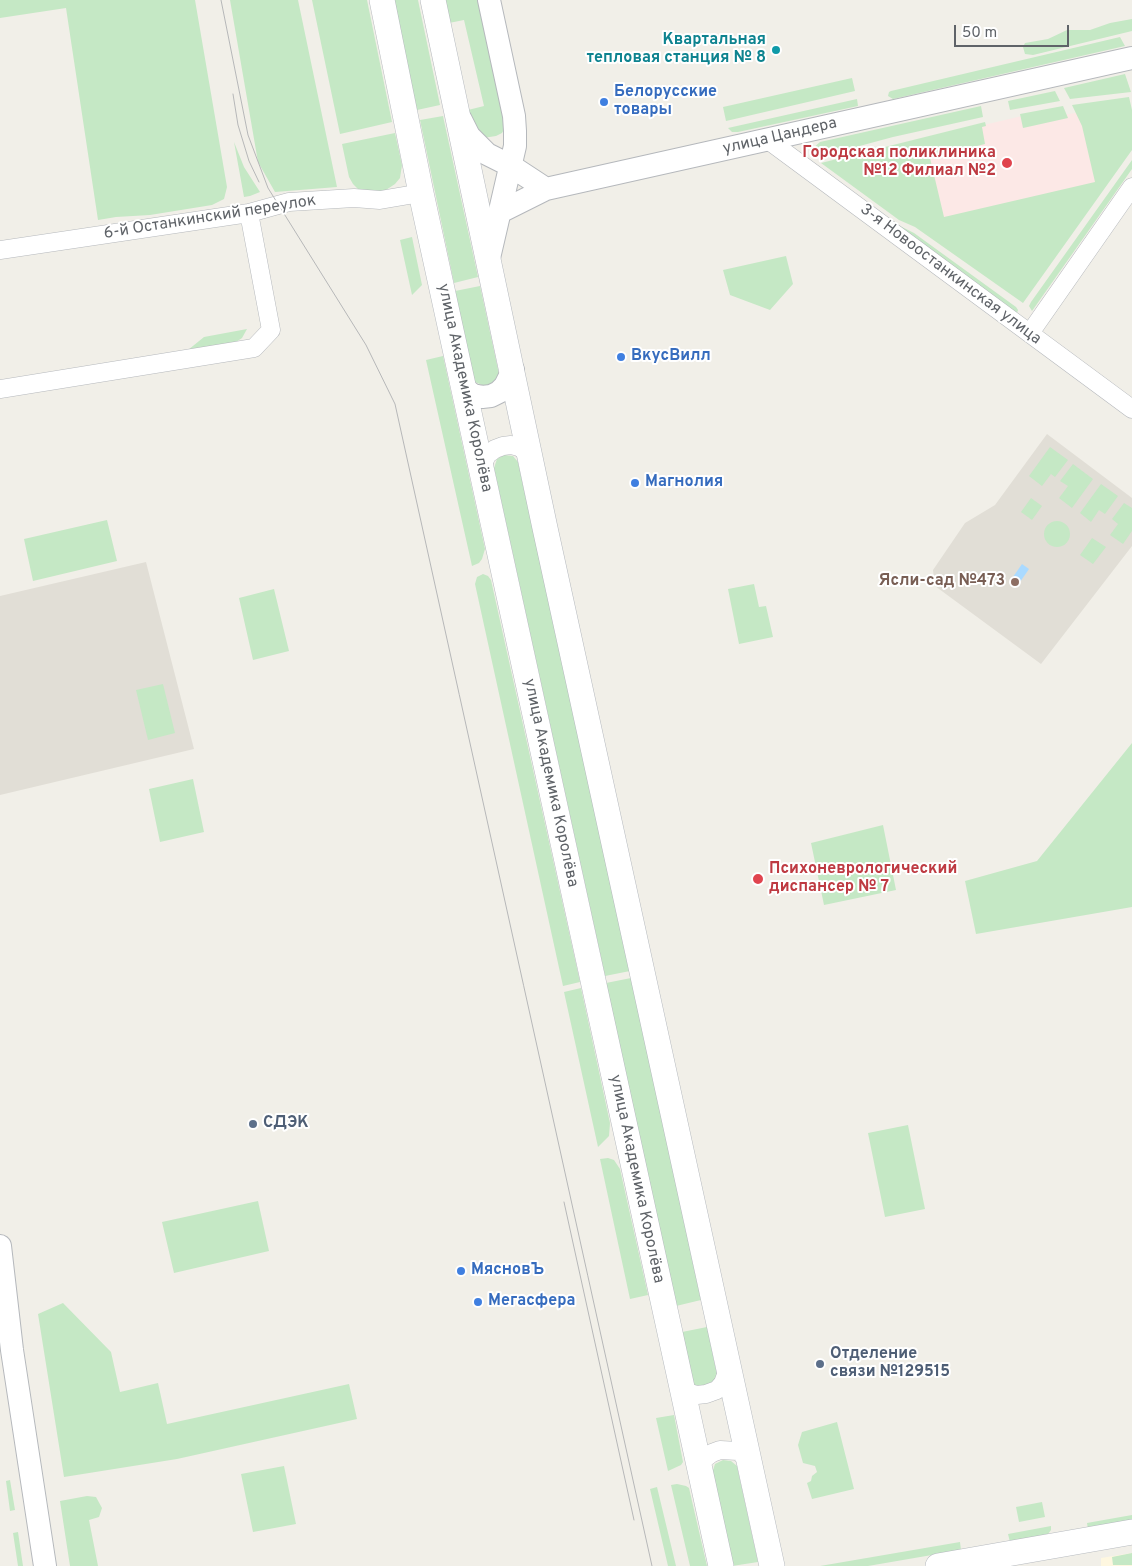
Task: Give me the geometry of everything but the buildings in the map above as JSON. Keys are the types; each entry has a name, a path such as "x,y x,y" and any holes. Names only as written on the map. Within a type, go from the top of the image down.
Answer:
{"main road":[{"name":"улица Академика Королёва","path":"382,0 421,193 721,1566"},
{"path":"433,0 531,460 772,1566"},
{"path":"938,1566 1132,1532"}],"street":[{"path":"488,0 514,116 515,146 489,258"},
{"name":"улица Цандера","path":"500,212 546,189 1131,61"},
{"path":"458,112 469,136 476,145 487,154 511,166 546,189"},
{"name":"3-я Новоостанкинская улица","path":"768,140 1132,409"},
{"path":"1030,333 1132,187"},
{"name":"6-й Останкинский переулок","path":"0,250 249,213 289,202 354,198 380,200 421,193"},
{"path":"0,389 254,348 270,330 249,213"},
{"path":"462,382 466,390 473,395 491,396 505,386 513,370"},
{"path":"482,473 487,455 503,446 519,447 526,452 531,460"},
{"path":"0,1246 12,1350 45,1566"},
{"path":"680,1378 688,1392 697,1395 706,1394 717,1390 723,1383 729,1367"},
{"path":"701,1479 700,1465 704,1458 720,1450 738,1451 746,1457 749,1465"}],"shaded area":[{"name":"Городская поликлиника №12 Филиал №2","path":"1052,109 1058,116 1086,111 1103,183 930,223 911,142"},
{"path":"1047,434 1132,498 1132,546 1041,664 935,586 933,570 965,523 995,505"},
{"path":"146,562 194,749 0,795 0,596"},
{"path":"1132,1553 1132,1566 1101,1566 1101,1558"}],"green space":[{"path":"0,0 195,0 227,187 224,199 212,205 150,215 98,220 66,8 0,18"},
{"path":"230,0 298,0 337,187 275,192 258,162"},
{"path":"312,0 367,0 392,122 340,134"},
{"path":"394,0 418,0 440,105 417,110"},
{"path":"444,0 479,0 504,116 505,128 502,133 496,136 483,138 479,136 468,110 484,106 464,20 449,23"},
{"path":"1132,19 1132,31 1033,55 1025,54 1023,47 1025,43 1048,39 1067,30 1090,30 1110,23"},
{"path":"1120,37 1125,46 893,99 888,96 891,91"},
{"path":"1125,74 1131,92 1070,99 1064,88"},
{"path":"852,78 855,91 726,121 723,107"},
{"path":"1055,91 1060,101 1010,110 1008,101"},
{"path":"1129,97 1132,110 1132,150 1023,303 915,227 899,220 821,163 985,122 986,126 982,127 985,144 930,158 944,217 1095,182 1082,126 1072,105"},
{"path":"857,99 858,106 738,132 732,132 728,128"},
{"path":"981,106 983,117 893,137 815,158 813,155 812,149 820,142"},
{"path":"1063,106 1068,118 1023,128 1020,114"},
{"path":"443,116 478,277 454,283 420,120"},
{"path":"395,133 402,165 400,178 383,192 366,193 358,189 349,177 342,144"},
{"path":"234,142 244,167 260,192 244,197"},
{"path":"1132,160 1132,169 1032,311 1029,306 1031,302"},
{"path":"897,226 914,233 1016,307 1017,313"},
{"path":"412,237 422,285 412,295 400,240"},
{"path":"786,256 793,284 770,310 730,295 723,270"},
{"path":"480,286 499,374 493,385 484,386 475,382 473,378 455,291"},
{"path":"247,329 242,338 236,342 188,350 204,337"},
{"path":"443,356 485,549 479,563 472,566 426,360"},
{"path":"1050,447 1068,460 1055,477 1051,474 1042,486 1029,476"},
{"path":"504,455 513,456 518,462 630,971 605,976 494,468 497,459"},
{"path":"1073,464 1093,479 1072,508 1059,498 1068,486 1060,481"},
{"path":"1101,484 1118,496 1105,514 1099,510 1091,522 1080,513"},
{"path":"1031,498 1042,506 1032,520 1021,512"},
{"path":"1124,503 1132,508 1132,531 1123,544 1110,535 1118,524 1112,519"},
{"path":"107,520 117,561 33,581 24,539"},
{"path":"1057,521 1066,525 1070,534 1066,543 1057,547 1048,543 1044,534 1048,525"},
{"path":"1092,538 1106,547 1093,564 1080,555"},
{"path":"483,574 491,580 580,982 563,986 475,584 477,577"},
{"path":"754,584 759,607 766,606 773,637 739,644 728,589"},
{"path":"274,589 289,651 253,660 239,598"},
{"path":"163,684 175,733 148,740 136,690"},
{"path":"1132,743 1132,907 976,934 965,881 1037,861"},
{"path":"193,779 204,832 160,842 149,789"},
{"path":"883,825 896,890 824,905 811,843"},
{"path":"631,978 701,1300 676,1306 606,983"},
{"path":"581,988 610,1123 609,1136 598,1147 564,992"},
{"path":"908,1125 925,1209 885,1217 868,1133"},
{"path":"608,1158 614,1160 620,1169 648,1295 630,1299 600,1159"},
{"path":"258,1201 269,1251 174,1273 162,1222"},
{"path":"63,1303 111,1352 120,1392 158,1383 167,1424 349,1384 357,1419 177,1459 64,1477 38,1314"},
{"path":"707,1327 718,1379 715,1386 694,1387 682,1332"},
{"path":"674,1415 683,1462 681,1465 668,1471 656,1418"},
{"path":"837,1422 854,1489 812,1499 807,1483 811,1481 812,1476 817,1472 815,1466 803,1463 798,1445 802,1432"},
{"path":"723,1460 731,1461 737,1466 758,1562 732,1566 712,1473 715,1464"},
{"path":"284,1466 296,1524 253,1532 241,1474"},
{"path":"10,1480 15,1510 10,1511 6,1481"},
{"path":"677,1484 689,1488 707,1566 690,1566 671,1485"},
{"path":"657,1487 676,1566 668,1566 650,1489"},
{"path":"87,1496 96,1497 102,1508 99,1517 89,1520 98,1566 70,1566 60,1501"},
{"path":"1042,1502 1045,1517 1019,1522 1016,1507"},
{"path":"1132,1515 1132,1521 1088,1529 1087,1523"},
{"path":"1051,1526 1048,1534 1010,1542 1008,1534"},
{"path":"18,1532 23,1566 18,1566 13,1533"},
{"path":"960,1542 961,1550 868,1566 820,1566"},
{"path":"1132,1553 1132,1565 1113,1565 1112,1557"}],"water":[{"path":"1022,564 1029,569 1020,582 1013,577"}],"tram line":[{"path":"221,0 248,135 268,188 366,345 395,404 652,1566"},
{"path":"233,94 238,125 249,161 259,182"},
{"path":"564,1202 634,1520"}],"place":[{"name":"Квартальная тепловая станция № 8","path":"776,50"},
{"name":"Белорусские товары","path":"604,102"},
{"name":"Городская поликлиника №12 Филиал №2","path":"1007,163"},
{"name":"ВкусВилл","path":"621,357"},
{"name":"Магнолия","path":"635,483"},
{"name":"Ясли-сад №473","path":"1015,582"},
{"name":"Психоневрологический диспансер № 7","path":"758,879"},
{"name":"СДЭК","path":"253,1124"},
{"name":"МясновЪ","path":"461,1271"},
{"name":"Мегасфера","path":"478,1302"},
{"name":"Отделение связи №129515","path":"820,1364"}]}
